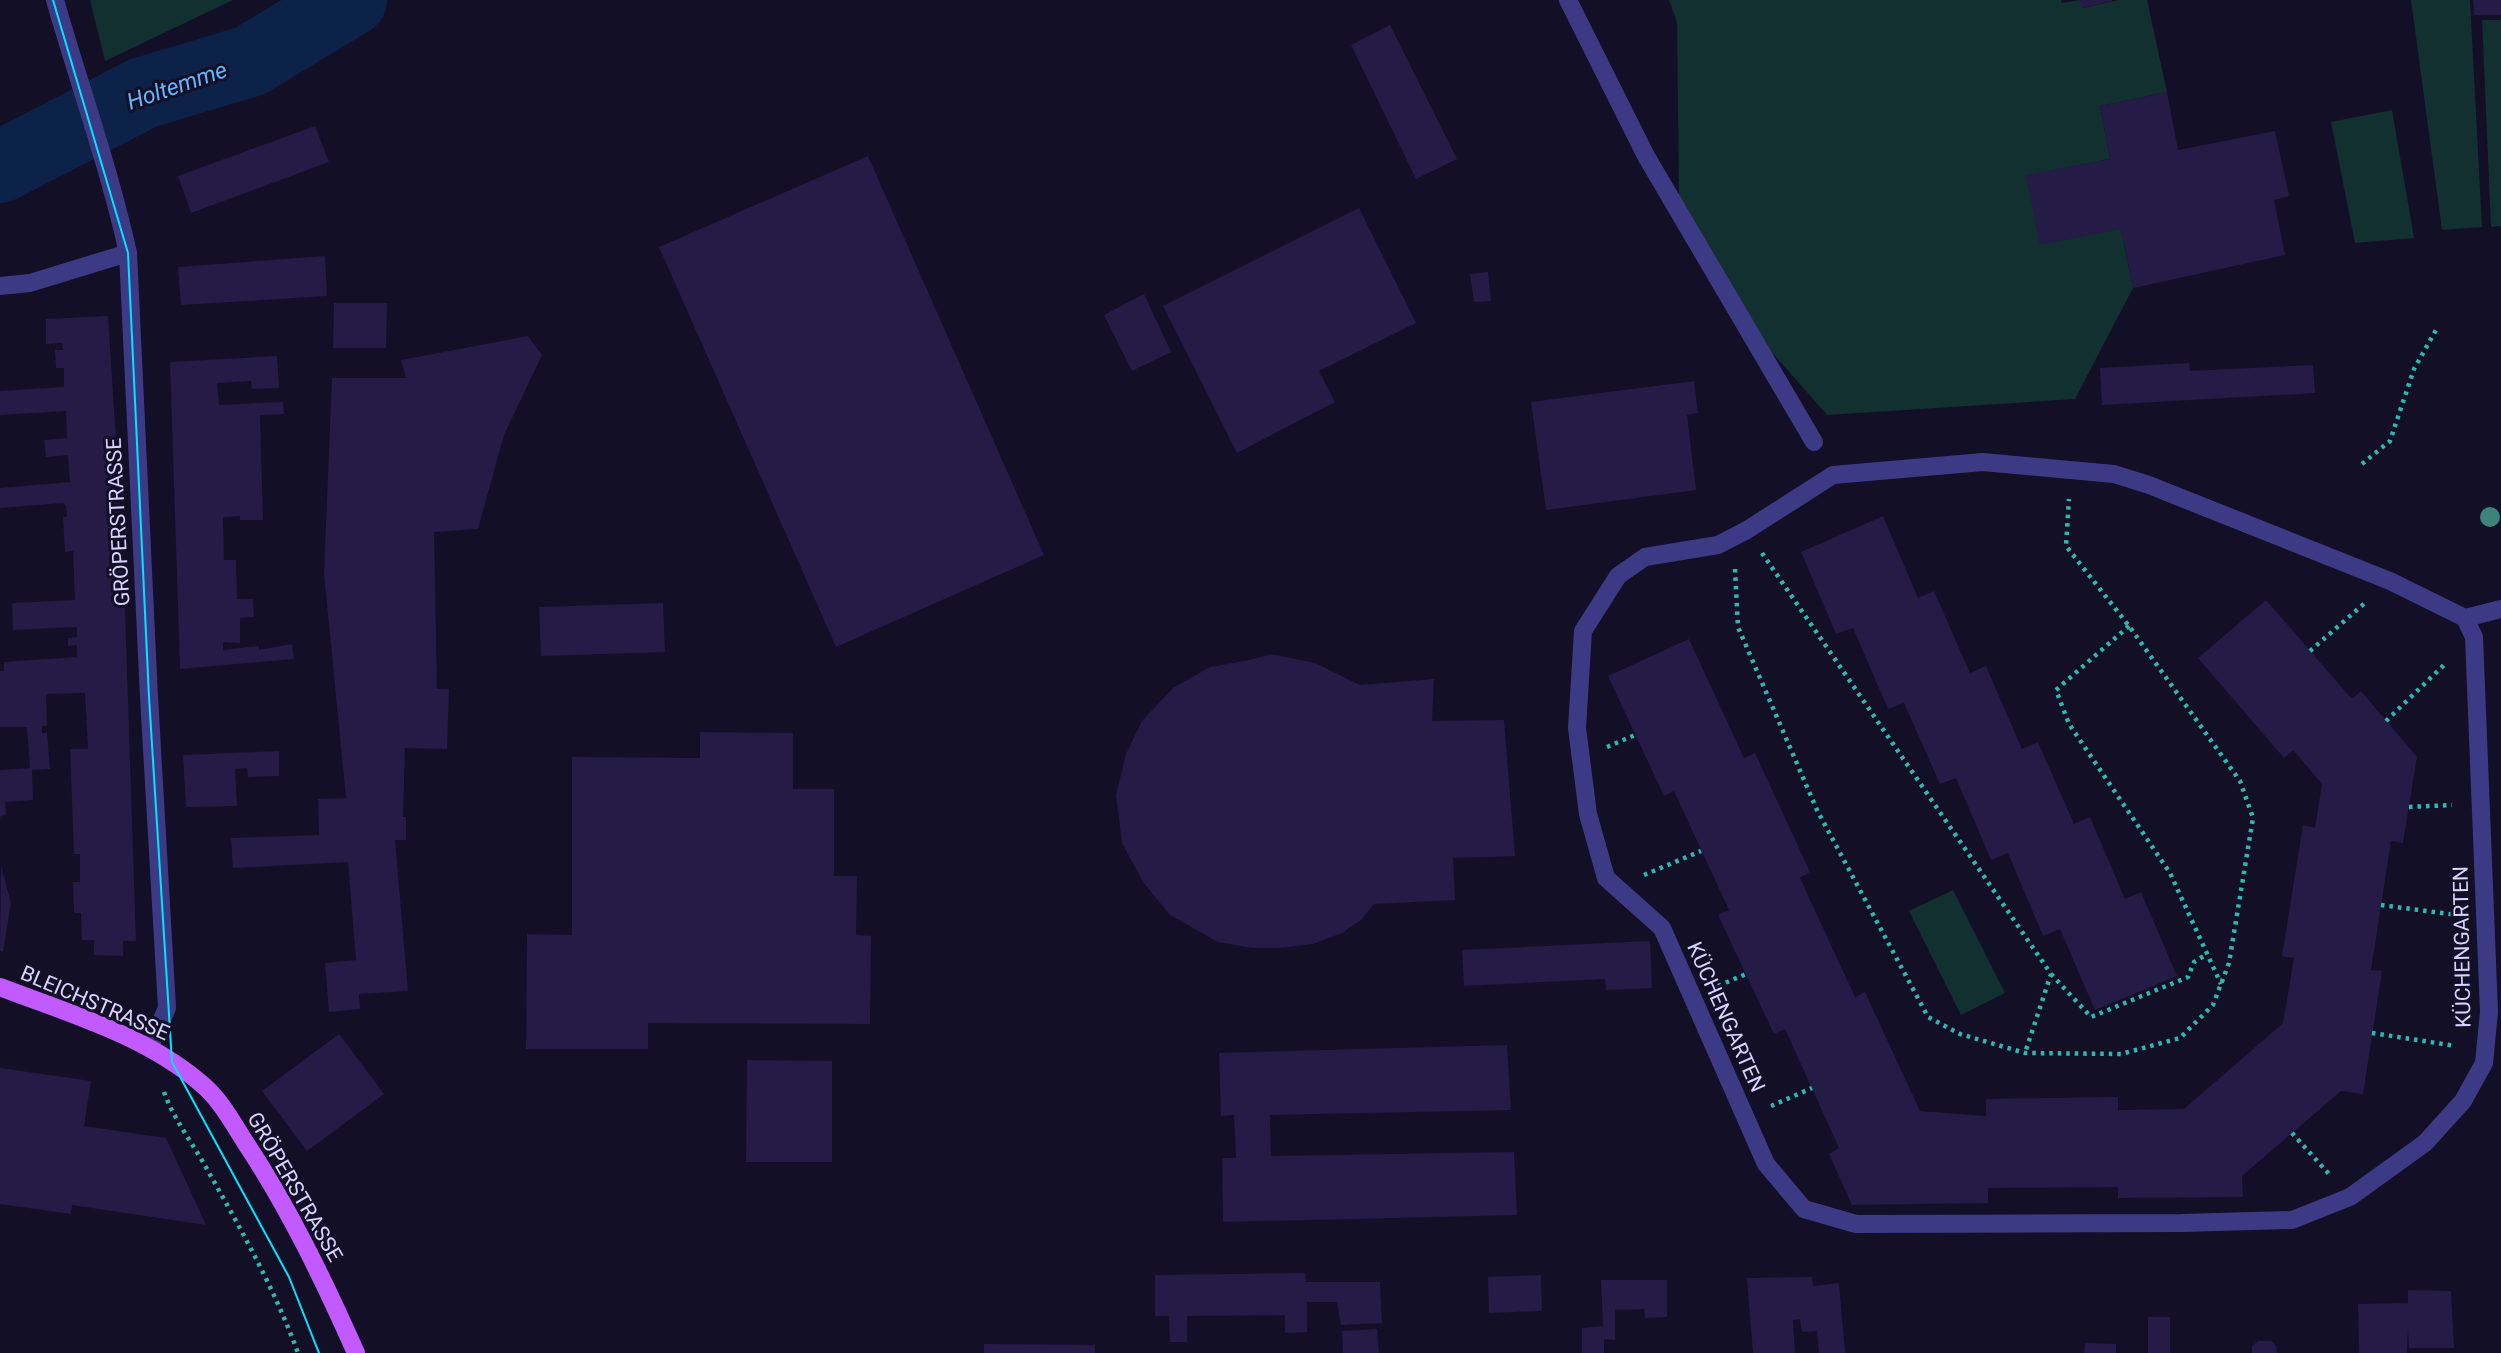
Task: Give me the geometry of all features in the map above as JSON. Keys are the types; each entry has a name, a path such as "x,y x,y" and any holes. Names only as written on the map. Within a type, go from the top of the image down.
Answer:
{"main road":[{"name":"BLEICHSTRASSE","path":"0,987 97,1024 172,1062"},
{"name":"GRÖPERSTRASSE","path":"172,1062 206,1087 265,1172 311,1258 356,1353"}],"street":[{"name":"GRÖPERSTRASSE","path":"55,0 78,84 113,191 128,253 167,1008 149,1048"},
{"path":"1568,0 1646,156 1814,442"},
{"path":"0,286 30,282 128,253"},
{"name":"KÜCHENGARTEN","path":"1983,462 2070,470 2114,474 2149,485 2390,581 2465,618 2474,637 2489,1012 2484,1063 2463,1101 2425,1143 2350,1196 2292,1220 2256,1223 1856,1224 1804,1209 1766,1164 1662,928 1606,878 1588,814 1577,728 1583,631 1618,576 1645,557 1718,545 1833,475 1983,462"},
{"path":"2465,618 2501,608"}],"path":[{"path":"2362,464 2390,440 2414,369 2436,330"},
{"path":"1740,533 1738,627 1817,810 1928,1017 1960,1034 2025,1054 2121,1054 2180,1038 2213,1005 2229,963 2253,818 2240,781 2129,626 2066,546 2070,470"},
{"path":"1740,533 2050,974 2091,1017 2188,977 2194,962 2207,954"},
{"path":"2310,651 2390,581"},
{"path":"2129,626 2056,690 2069,724 2170,873 2221,985"},
{"path":"2386,721 2474,637"},
{"path":"2409,807 2480,804"},
{"path":"1617,887 1701,851"},
{"path":"2381,905 2486,919"},
{"path":"2025,1054 2050,974"},
{"path":"2372,1033 2485,1050"},
{"path":"149,1048 170,1109 246,1237 298,1353"},
{"path":"1745,1117 1812,1088"},
{"path":"2292,1133 2350,1196"}],"green space":[{"path":"90,0 233,0 105,61"},
{"path":"1669,0 2061,0 2062,3 2080,0 2083,8 2118,0 2147,0 2167,92 2100,106 2110,159 2026,176 2121,229 2133,288 2075,399 1827,415 1768,348 1679,198 1677,22"},
{"path":"2411,0 2470,0 2482,227 2442,230"},
{"path":"2482,20 2501,20 2501,226 2491,227"},
{"path":"2392,110 2414,238 2355,243 2331,122"},
{"path":"1953,890 2005,993 1961,1015 1909,911"}],"building":[{"path":"2080,0 2112,0 2112,1 2082,8"},
{"path":"2473,0 2501,0 2501,15 2474,15"},
{"path":"1390,25 1457,159 1416,179 1351,45"},
{"path":"2167,92 2178,150 2275,131 2289,196 2274,200 2285,255 2133,288 2121,229 2040,245 2026,175 2110,159 2100,106"},
{"path":"315,126 329,162 191,213 178,176"},
{"path":"868,156 1044,555 836,647 659,247"},
{"path":"1359,208 1416,323 1319,371 1335,402 1237,453 1163,306"},
{"path":"325,256 327,296 181,305 178,267"},
{"path":"1488,272 1491,301 1474,302 1470,274"},
{"path":"1144,294 1171,352 1132,371 1104,315"},
{"path":"334,303 387,303 386,348 333,348"},
{"path":"108,316 123,549 136,941 123,941 123,956 94,955 94,940 82,940 81,913 74,913 73,882 80,882 80,854 74,854 70,749 88,749 85,693 46,694 47,726 42,726 42,733 47,733 50,769 32,770 33,800 5,802 6,814 0,817 0,770 30,768 27,727 0,727 0,671 4,671 4,662 77,657 77,645 68,646 68,638 77,637 77,627 13,630 12,603 75,600 73,551 65,552 63,517 67,517 63,503 0,508 0,488 70,482 68,455 46,457 44,440 67,438 66,411 0,415 0,391 64,387 64,368 56,368 55,350 63,350 62,343 46,344 46,319"},
{"path":"528,336 542,355 504,435 478,529 434,532 437,689 449,689 447,749 405,748 403,817 406,817 406,840 395,840 408,991 359,994 360,1009 329,1012 325,963 356,960 348,862 233,868 231,838 319,835 318,799 346,798 324,574 332,378 406,378 401,360"},
{"path":"277,356 279,388 252,389 251,381 217,383 219,405 283,402 284,414 260,415 263,520 240,520 240,516 223,517 224,560 236,560 237,599 253,599 254,617 240,618 240,643 223,642 223,650 259,646 259,650 292,644 294,659 180,669 170,362"},
{"path":"2189,363 2190,371 2313,365 2315,393 2102,405 2100,368"},
{"path":"1694,381 1698,413 1687,415 1696,490 1546,510 1531,402"},
{"path":"1883,516 1918,598 1934,591 1970,673 1986,666 2022,749 2038,742 2074,824 2090,817 2125,899 2141,892 2177,976 2095,1010 2060,929 2043,936 2008,853 1991,860 1956,778 1940,784 1904,703 1888,709 1853,628 1836,634 1801,552"},
{"path":"2266,600 2352,699 2361,691 2417,757 2403,843 2391,841 2371,970 2382,971 2363,1094 2341,1091 2242,1176 2243,1197 2118,1198 2118,1187 1988,1188 1988,1203 1852,1205 1829,1154 1839,1148 1785,1029 1774,1034 1718,915 1729,910 1674,791 1664,796 1608,676 1689,639 1744,758 1755,753 1810,872 1800,878 1855,997 1865,992 1920,1111 1986,1116 1986,1099 2118,1097 2118,1110 2184,1109 2283,1023 2294,958 2282,956 2303,825 2315,828 2322,784 2293,750 2284,758 2198,658"},
{"path":"663,603 665,652 541,656 539,607"},
{"path":"1271,654 1315,663 1360,685 1434,679 1432,721 1504,720 1515,856 1453,858 1455,900 1374,904 1361,920 1342,933 1313,944 1252,948 1218,942 1170,915 1143,882 1122,843 1116,795 1126,754 1142,721 1173,688 1210,667"},
{"path":"700,732 793,733 793,789 834,789 834,876 857,876 856,935 871,936 870,1024 648,1023 648,1049 526,1049 527,934 572,935 572,757 700,758"},
{"path":"279,751 279,776 248,777 247,768 235,769 237,806 186,807 183,755"},
{"path":"1,866 11,903 3,952 0,951"},
{"path":"1650,941 1652,988 1606,990 1605,979 1464,986 1462,950"},
{"path":"339,1034 384,1094 307,1151 262,1091"},
{"path":"1507,1045 1511,1110 1270,1115 1271,1156 1514,1152 1517,1215 1223,1222 1222,1158 1236,1158 1234,1115 1221,1116 1219,1053"},
{"path":"747,1060 832,1061 832,1162 746,1162"},
{"path":"0,1068 91,1081 84,1126 166,1138 206,1225 72,1205 71,1214 0,1204"},
{"path":"1305,1273 1306,1282 1380,1282 1382,1323 1341,1325 1337,1302 1307,1302 1307,1332 1285,1333 1285,1315 1187,1316 1187,1342 1170,1342 1169,1316 1155,1316 1155,1275"},
{"path":"1541,1275 1542,1311 1489,1313 1488,1277"},
{"path":"1812,1277 1813,1286 1839,1283 1845,1353 1819,1353 1817,1331 1802,1332 1800,1319 1793,1320 1795,1353 1753,1353 1747,1278"},
{"path":"1601,1280 1667,1280 1667,1317 1645,1318 1644,1309 1615,1310 1615,1340 1604,1339 1604,1353 1582,1353 1582,1328 1603,1326"},
{"path":"2408,1290 2451,1291 2454,1348 2409,1348 2408,1328 2407,1353 2359,1353 2358,1304 2408,1303"},
{"path":"2148,1317 2170,1317 2170,1353 2148,1353"},
{"path":"1377,1329 1379,1353 1343,1353 1342,1331"},
{"path":"2258,1341 2272,1341 2277,1353 2252,1353 2252,1346"},
{"path":"2085,1343 2116,1344 2116,1353 2084,1353"},
{"path":"984,1344 1095,1345 1095,1353 984,1353"}],"waterway":[{"name":"Holtemme","path":"0,167 143,93 250,61 351,0"}],"tram line":[{"path":"53,0 128,253 149,697 172,1062 289,1277 319,1353"}]}
